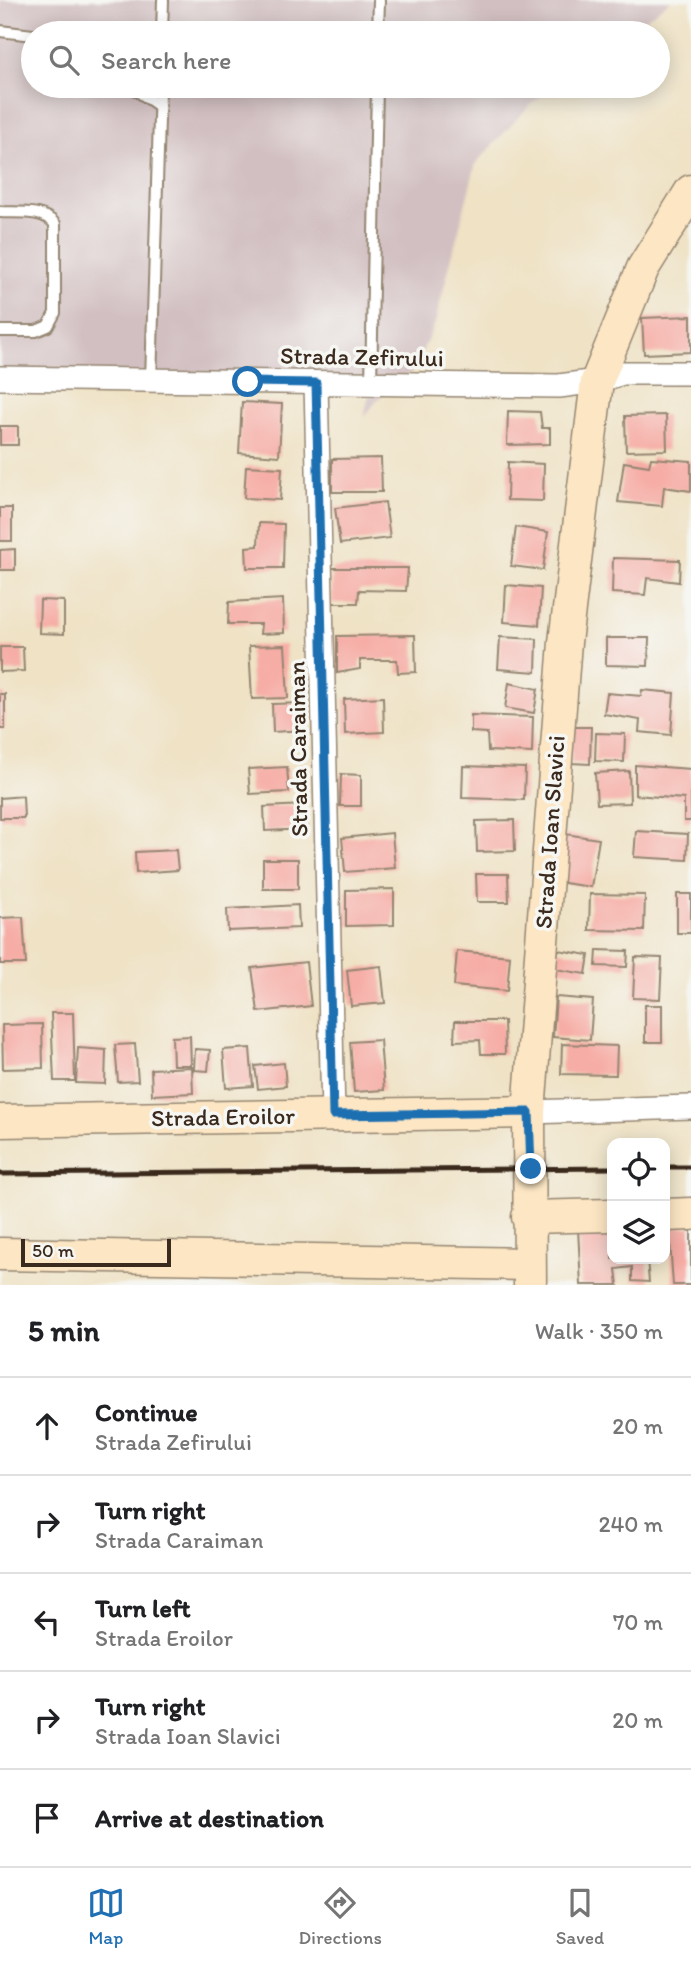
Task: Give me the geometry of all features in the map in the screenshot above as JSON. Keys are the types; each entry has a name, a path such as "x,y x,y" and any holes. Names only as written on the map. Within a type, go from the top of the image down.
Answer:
{"street":[{"name":"Strada Ioan Slavici","path":"530,1275 529,1112 565,642 597,381 643,268 691,191"},
{"name":"Strada Zefirului","path":"0,378 559,386 597,381 623,373 691,373"},
{"name":"Strada Caraiman","path":"316,383 333,1115"},
{"path":"529,1112 691,1107"},
{"name":"Strada Eroilor","path":"0,1121 529,1112"},
{"path":"670,1215 691,1214"},
{"path":"528,1217 607,1216"},
{"path":"0,1254 530,1275"}],"lane":[{"path":"162,21 163,0"},
{"path":"378,21 379,0"},
{"path":"0,30 21,33"},
{"path":"147,98 159,106"},
{"path":"151,381 159,98"},
{"path":"371,384 377,98"},
{"path":"0,212 40,214 50,217 55,224 55,313 48,326 36,331 0,331"}],"shaded area":[{"path":"0,0 671,0 643,21 21,21 21,98 539,98 476,163 435,323 414,370 378,399 364,418 371,384 0,377"}],"building":[{"path":"691,316 691,352 644,354 642,318"},
{"path":"242,402 282,404 279,456 239,453"},
{"path":"508,411 540,412 542,428 550,428 550,444 507,445"},
{"path":"666,415 667,450 626,451 625,416"},
{"path":"0,426 18,426 18,445 0,445"},
{"path":"381,458 382,492 332,492 332,459"},
{"path":"651,458 691,461 691,491 664,487 662,506 618,502 624,462 649,466"},
{"path":"508,462 544,464 543,501 507,500"},
{"path":"246,466 282,468 280,500 244,498"},
{"path":"385,502 390,538 340,544 335,508"},
{"path":"0,508 12,508 12,541 0,541"},
{"path":"259,523 284,524 283,568 247,568 246,547 258,546"},
{"path":"516,527 548,532 543,570 511,566"},
{"path":"15,549 15,570 0,570 0,550"},
{"path":"613,558 680,560 679,582 647,578 645,595 612,593"},
{"path":"332,568 408,568 406,591 359,590 358,603 332,603"},
{"path":"506,585 541,588 539,625 504,622"},
{"path":"283,599 284,633 260,634 261,624 228,624 229,602"},
{"path":"40,600 64,601 64,634 39,633"},
{"path":"415,635 416,672 398,673 397,660 360,660 360,669 337,673 337,636"},
{"path":"500,637 537,639 536,672 498,669"},
{"path":"606,638 649,638 648,666 606,665"},
{"path":"285,645 288,698 252,699 249,646"},
{"path":"0,647 23,647 24,671 0,672"},
{"path":"509,683 538,689 534,713 505,708"},
{"path":"642,690 674,693 671,735 639,732 640,720 604,714 607,693 641,696"},
{"path":"0,694 5,694 5,729 0,729"},
{"path":"383,697 384,732 345,734 344,699"},
{"path":"302,703 303,730 273,732 272,704"},
{"path":"471,715 533,717 532,753 488,751 487,733 471,732"},
{"path":"572,727 591,727 590,764 571,763"},
{"path":"596,733 625,734 624,762 595,761"},
{"path":"635,765 691,769 691,821 684,821 684,799 635,795"},
{"path":"463,766 525,768 524,800 462,798"},
{"path":"287,767 289,792 250,794 248,769"},
{"path":"629,771 630,803 597,804 595,773"},
{"path":"341,774 361,775 361,806 340,806"},
{"path":"23,796 24,818 0,818 0,798"},
{"path":"305,805 307,829 265,831 264,807"},
{"path":"514,820 515,851 477,852 476,821"},
{"path":"636,831 688,834 687,860 634,857"},
{"path":"392,833 395,868 345,872 342,838"},
{"path":"565,834 599,839 591,887 557,882"},
{"path":"176,850 178,870 136,873 135,852"},
{"path":"263,859 298,859 298,889 263,889"},
{"path":"476,874 508,874 509,902 477,902"},
{"path":"394,889 394,925 346,926 346,890"},
{"path":"590,894 645,895 644,931 589,930"},
{"path":"677,894 691,894 691,933 677,933"},
{"path":"298,905 299,928 228,931 227,909"},
{"path":"23,917 26,964 0,964 0,918"},
{"path":"558,950 589,955 586,974 555,969"},
{"path":"597,950 628,951 627,967 596,966"},
{"path":"457,951 510,956 507,991 454,986"},
{"path":"635,957 662,958 660,999 633,998"},
{"path":"306,962 311,1006 258,1012 252,968"},
{"path":"381,966 385,1003 351,1006 347,970"},
{"path":"556,997 593,1000 590,1040 553,1037"},
{"path":"645,1005 662,1005 662,1042 645,1042"},
{"path":"51,1013 73,1013 75,1081 54,1081"},
{"path":"455,1021 504,1021 505,1054 481,1054 480,1040 454,1041"},
{"path":"42,1024 43,1068 3,1069 2,1025"},
{"path":"190,1036 191,1065 173,1065 172,1037"},
{"path":"380,1040 384,1090 354,1092 350,1042"},
{"path":"135,1044 138,1081 118,1082 115,1045"},
{"path":"562,1044 617,1046 616,1075 561,1074"},
{"path":"78,1048 106,1050 105,1084 76,1083"},
{"path":"250,1048 253,1086 226,1088 223,1050"},
{"path":"195,1049 210,1050 208,1071 194,1070"},
{"path":"284,1063 286,1086 258,1089 255,1066"},
{"path":"192,1067 193,1093 152,1095 151,1069"},
{"path":"670,1227 691,1227 691,1285 673,1285"},
{"path":"607,1228 607,1264 647,1264 649,1282 632,1281 632,1267 616,1269 618,1285 581,1285 578,1229"}],"railway":[{"path":"670,1167 691,1167"},
{"path":"0,1174 607,1168"}],"route":[{"path":"248,382 316,383 333,1115 529,1112 531,1169"}]}
